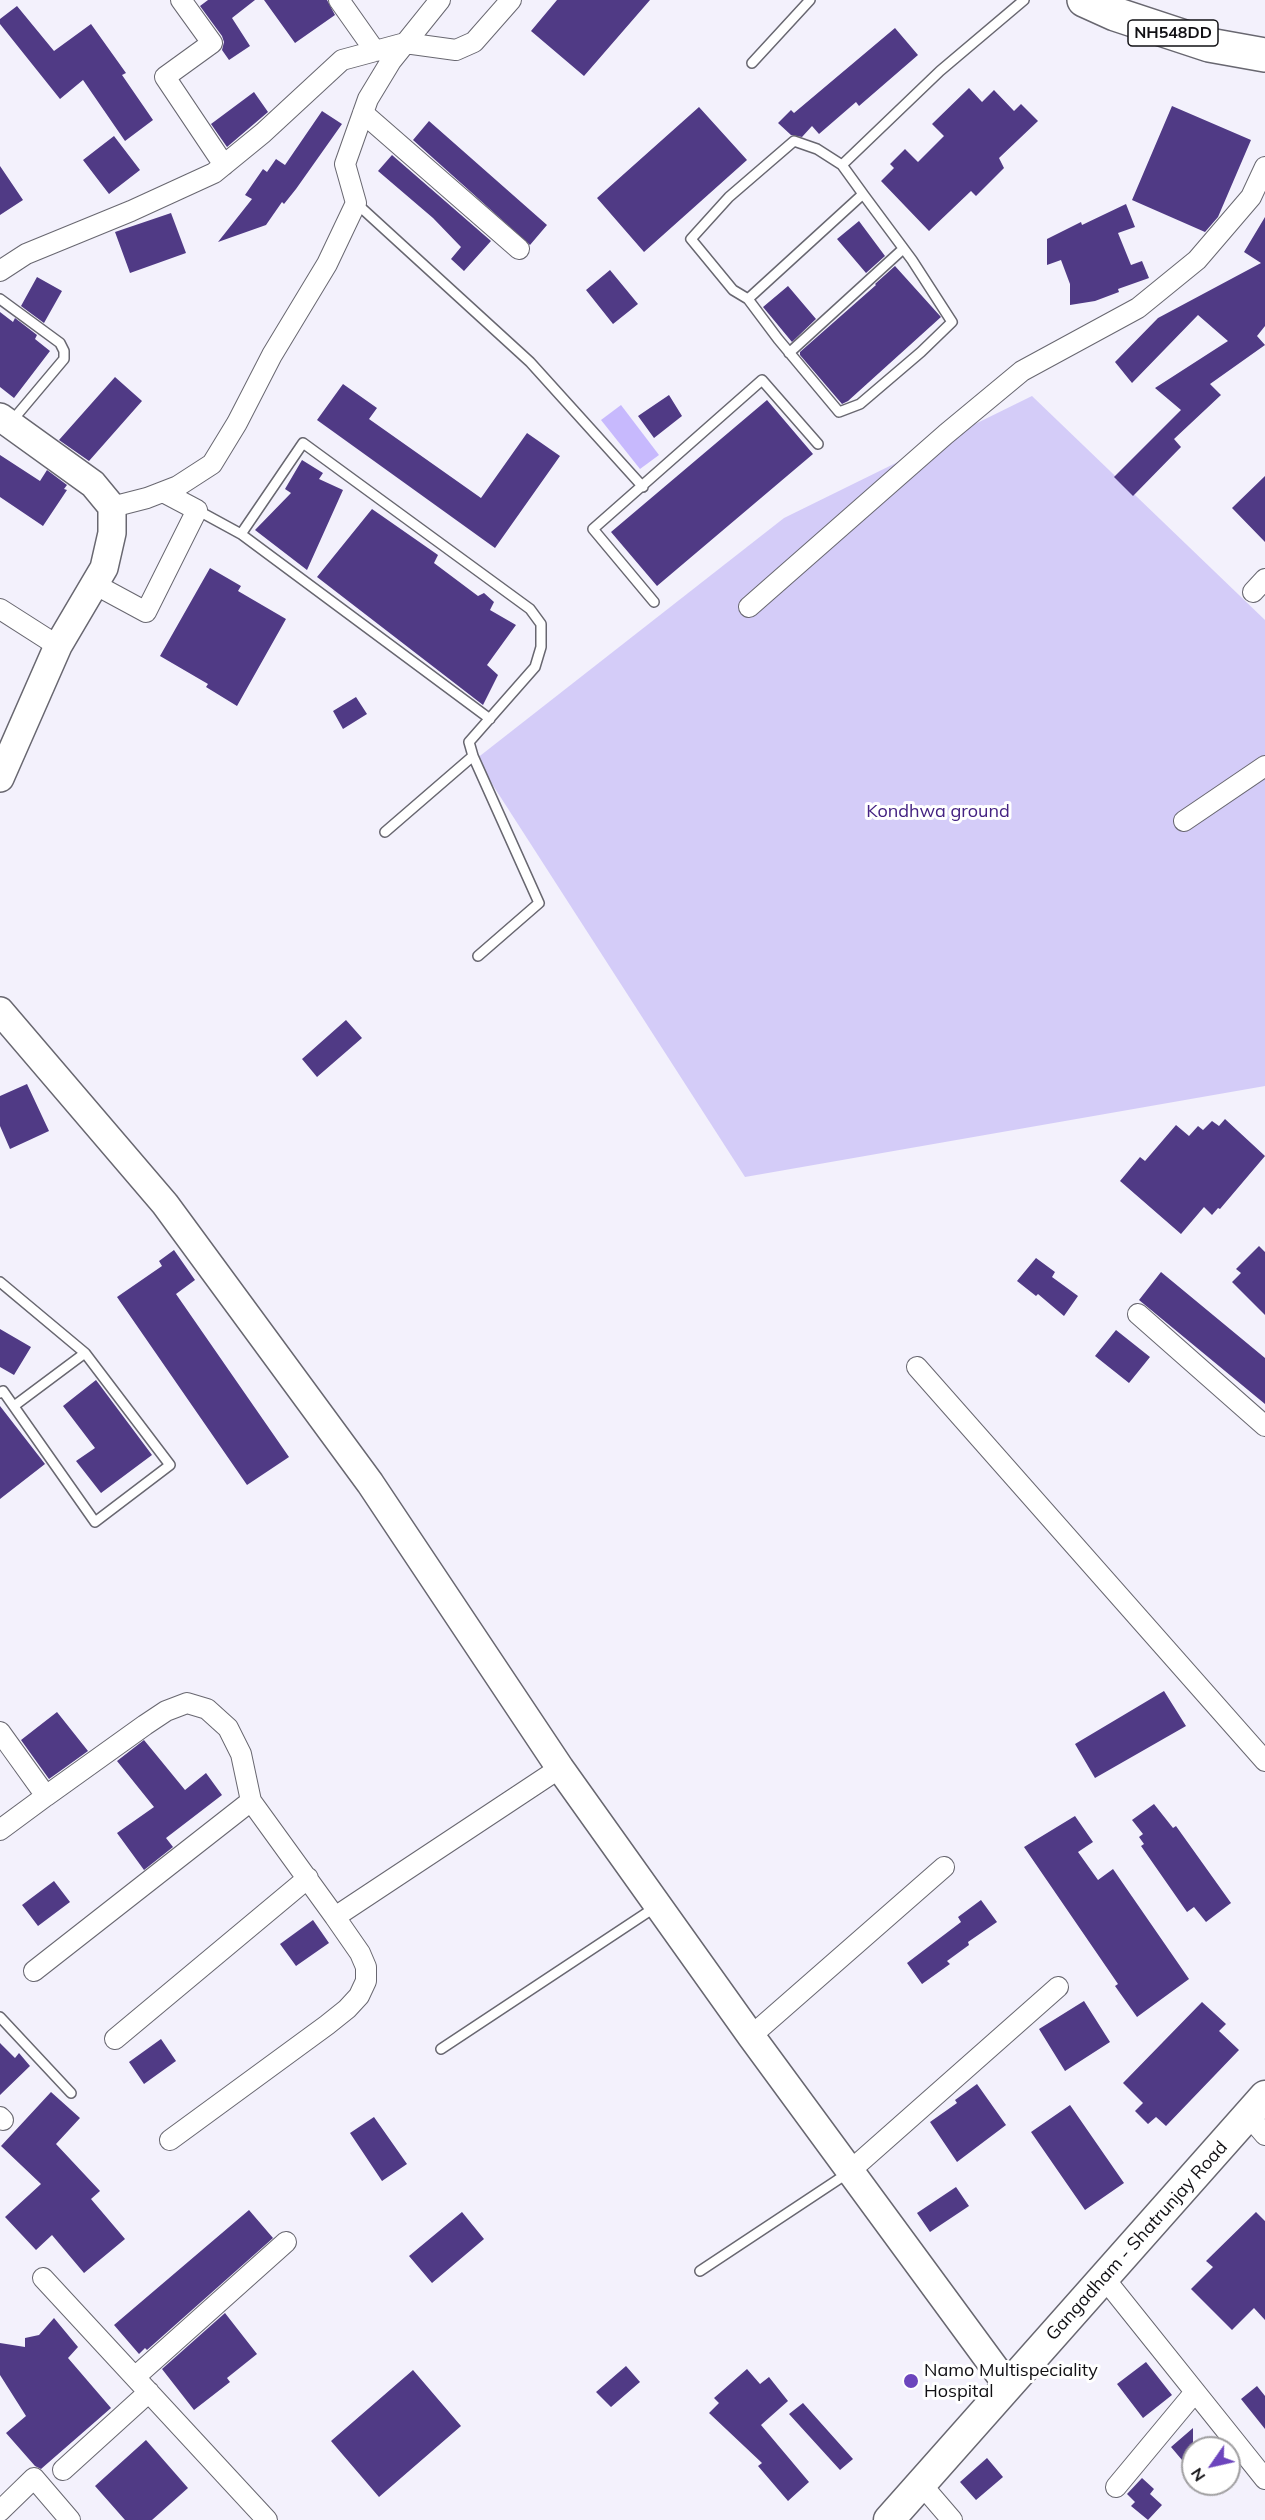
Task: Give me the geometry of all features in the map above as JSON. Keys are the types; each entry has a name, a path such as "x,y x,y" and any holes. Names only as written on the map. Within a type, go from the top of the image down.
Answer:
{"highway":[{"name":"NH548DD","path":"1084,0 1115,14 1209,45 1265,55"}],"main road":[{"name":"Gangadham - Shatrunjay Road","path":"889,2520 1104,2278 1259,2115"}],"street":[{"path":"181,0 212,43 165,77 224,165"},
{"path":"339,0 375,51"},
{"path":"112,507 177,486 212,464 237,423 272,355 327,264 356,203 345,164 368,99 405,43 440,0"},
{"path":"0,271 26,254 131,211 214,173 263,133 342,60 405,43 456,50 474,42 511,0"},
{"path":"363,113 519,249"},
{"path":"749,607 946,434 1022,371 1138,308 1197,260 1251,197 1265,167"},
{"path":"0,778 58,645 96,585 104,568 112,533 112,507 93,484 5,420"},
{"path":"96,585 146,612 197,510 162,492"},
{"path":"0,609 58,645"},
{"path":"1184,821 1265,766"},
{"path":"0,1011 165,1204 370,1483 560,1768 751,2036 1008,2386"},
{"path":"1138,1314 1265,1426"},
{"path":"917,1367 1265,1761"},
{"path":"0,1830 166,1711 187,1703 207,1709 228,1728 241,1754 251,1801 360,1953 366,1967 366,1981 358,1996 347,2009 170,2140"},
{"path":"0,1732 46,1796"},
{"path":"334,1917 560,1768"},
{"path":"34,1971 251,1801"},
{"path":"751,2036 944,1867"},
{"path":"115,2039 308,1878"},
{"path":"851,2170 1058,1987"},
{"path":"135,2377 286,2242"},
{"path":"43,2278 267,2520"},
{"path":"1104,2278 1265,2479"},
{"path":"63,2470 149,2392"},
{"path":"1116,2487 1195,2392"},
{"path":"0,2511 34,2478 70,2520"},
{"path":"921,2484 952,2520"}],"lane":[{"path":"752,63 810,0"},
{"path":"842,165 940,71 1024,0"},
{"path":"794,141 817,149 842,165 863,194 952,322 860,405 839,412 789,353 748,299 734,290 691,239 729,197 794,141"},
{"path":"748,299 863,194"},
{"path":"356,203 530,362 643,487"},
{"path":"789,353 903,249"},
{"path":"0,299 60,343 64,351 63,359 5,420"},
{"path":"654,602 593,529 762,380 819,444"},
{"path":"241,534 303,443 530,609 541,624 541,647 536,667 469,742 473,756 539,903 478,956"},
{"path":"197,510 241,534 490,719"},
{"path":"385,832 473,756"},
{"path":"0,1282 85,1353 170,1465 95,1522 3,1390 0,1392"},
{"path":"14,1406 85,1353"},
{"path":"441,2049 658,1905"},
{"path":"0,2017 71,2093"},
{"path":"700,2271 851,2170"}],"green space":[{"name":"Kondhwa ground","path":"1032,396 1265,620 1265,1086 745,1177 476,759 784,518"}],"shaded area":[{"path":"621,405 659,455 640,469 601,420"}],"building":[{"path":"208,0 255,0 232,18 250,46 229,60 222,50 224,42 222,36 200,6"},
{"path":"264,0 327,0 335,15 295,43"},
{"path":"557,0 650,0 584,76 531,31"},
{"path":"17,6 54,51 91,24 126,73 122,75 153,120 125,141 83,80 60,99 0,24 0,19"},
{"path":"895,28 918,55 859,106 856,102 819,134 812,126 802,137 791,135 778,123 791,110 794,113"},
{"path":"969,88 982,102 994,90 1014,111 1021,104 1038,121 999,158 1004,168 976,196 971,191 929,231 881,181 894,168 890,164 905,149 918,162 944,136 932,124"},
{"path":"254,92 268,112 227,147 211,124"},
{"path":"1172,106 1251,140 1218,217 1205,232 1132,200"},
{"path":"699,107 747,160 644,252 597,198"},
{"path":"322,111 342,124 296,189 284,204 282,202 266,225 218,242 252,199 245,195 263,169 267,172 276,159 285,165"},
{"path":"429,121 547,225 530,245 413,140"},
{"path":"114,136 140,170 109,194 83,160"},
{"path":"392,155 491,241 464,271 451,259 461,247 433,218 378,171"},
{"path":"0,166 23,200 0,215"},
{"path":"1126,204 1135,227 1118,233 1131,265 1142,261 1149,278 1118,289 1119,292 1095,301 1070,305 1070,284 1061,260 1047,265 1047,239"},
{"path":"171,213 186,253 130,273 115,232"},
{"path":"1265,217 1265,326 1257,336 1265,345 1210,384 1221,395 1174,439 1181,447 1133,496 1114,477 1181,410 1155,388 1228,341 1198,315 1132,383 1115,362 1158,318 1261,263 1244,252"},
{"path":"859,221 885,256 866,273 837,239"},
{"path":"895,266 941,317 842,404 800,355 800,352"},
{"path":"610,270 638,304 613,324 586,290"},
{"path":"37,277 62,291 44,323 21,306"},
{"path":"788,286 816,319 792,342 763,307"},
{"path":"0,312 13,322 15,318 37,335 35,339 50,351 14,398 0,387"},
{"path":"115,377 142,401 89,461 59,440"},
{"path":"343,384 377,408 369,419 481,498 527,433 560,456 495,548 317,420"},
{"path":"669,395 682,416 654,438 638,416"},
{"path":"767,400 813,454 657,586 611,532"},
{"path":"0,455 40,481 47,470 67,485 64,489 67,490 43,526 0,497"},
{"path":"302,460 323,473 319,479 343,490 307,570 255,530 291,493 285,489"},
{"path":"1265,476 1265,542 1232,508"},
{"path":"372,509 438,555 434,563 478,596 484,593 494,602 490,610 516,625 487,665 498,675 483,705 317,577"},
{"path":"210,568 241,586 238,591 286,619 237,706 206,687 208,684 160,656"},
{"path":"356,697 367,714 343,729 333,711"},
{"path":"346,1020 362,1038 317,1077 302,1059"},
{"path":"27,1084 49,1131 10,1149 0,1126 0,1096"},
{"path":"1225,1119 1265,1156 1220,1209 1218,1208 1212,1215 1204,1207 1181,1234 1120,1181 1140,1157 1145,1161 1176,1125 1189,1136 1198,1126 1203,1130 1212,1121 1219,1126"},
{"path":"1259,1246 1265,1252 1265,1315 1232,1282 1241,1273 1236,1269"},
{"path":"174,1250 195,1280 176,1294 289,1457 247,1485 117,1297 162,1266 159,1261"},
{"path":"1036,1258 1055,1272 1052,1277 1078,1296 1064,1316 1038,1294 1036,1296 1017,1281"},
{"path":"1161,1272 1265,1358 1265,1404 1139,1300"},
{"path":"0,1329 31,1347 14,1375 0,1367"},
{"path":"1116,1330 1150,1357 1129,1383 1095,1356"},
{"path":"96,1380 152,1455 101,1493 76,1461 95,1448 63,1406"},
{"path":"0,1406 45,1464 0,1499"},
{"path":"1164,1691 1186,1726 1095,1778 1075,1744"},
{"path":"57,1712 88,1751 49,1779 21,1740"},
{"path":"144,1740 185,1790 206,1773 222,1795 166,1838 173,1847 144,1870 117,1833 154,1807 117,1761"},
{"path":"1154,1804 1173,1828 1176,1826 1231,1903 1206,1922 1194,1907 1187,1912 1141,1846 1144,1844 1139,1837 1143,1834 1132,1820"},
{"path":"1075,1816 1093,1842 1078,1852 1098,1880 1113,1869 1189,1979 1137,2017 1115,1986 1118,1984 1024,1847"},
{"path":"54,1881 70,1902 38,1926 22,1905"},
{"path":"981,1900 997,1922 968,1942 969,1945 947,1961 950,1964 922,1984 907,1963 961,1922 958,1917"},
{"path":"313,1920 329,1943 296,1966 280,1944"},
{"path":"1084,2001 1110,2042 1065,2071 1039,2029"},
{"path":"1202,2002 1226,2024 1219,2031 1239,2050 1166,2126 1156,2117 1148,2124 1135,2111 1143,2103 1123,2083"},
{"path":"161,2039 176,2061 144,2084 129,2062"},
{"path":"0,2043 15,2058 19,2053 30,2066 0,2095"},
{"path":"977,2084 1006,2125 957,2162 930,2122 957,2103 955,2100"},
{"path":"51,2092 80,2118 56,2144 100,2191 91,2199 125,2239 84,2273 52,2235 36,2250 5,2217 41,2184 1,2146"},
{"path":"1070,2105 1124,2183 1085,2210 1031,2132"},
{"path":"374,2117 407,2164 382,2181 350,2133"},
{"path":"956,2187 969,2206 930,2232 917,2213"},
{"path":"249,2210 273,2238 147,2350 145,2348 139,2354 114,2325"},
{"path":"462,2212 484,2239 432,2283 409,2256"},
{"path":"1256,2212 1265,2221 1265,2320 1254,2308 1232,2330 1191,2289 1213,2267 1206,2261"},
{"path":"225,2313 257,2354 227,2378 230,2382 194,2410 162,2369"},
{"path":"54,2318 78,2347 68,2358 111,2408 41,2469 35,2466 6,2433 26,2416 0,2375 0,2343 25,2347 25,2338 39,2335"},
{"path":"1146,2362 1172,2395 1143,2418 1117,2384"},
{"path":"626,2366 640,2382 611,2407 596,2392"},
{"path":"747,2369 760,2384 769,2377 788,2401 761,2425 809,2482 788,2501 758,2466 762,2463 709,2413 719,2403 714,2398"},
{"path":"413,2370 461,2426 379,2497 331,2441"},
{"path":"1257,2386 1265,2396 1265,2429 1241,2399"},
{"path":"803,2403 853,2459 840,2470 789,2414"},
{"path":"1193,2428 1193,2436 1184,2436"},
{"path":"1181,2438 1181,2459 1171,2447"},
{"path":"146,2440 188,2488 152,2520 125,2520 95,2486"},
{"path":"987,2458 1003,2477 976,2500 960,2482"},
{"path":"1142,2478 1154,2489 1150,2494 1162,2505 1148,2520 1131,2506 1135,2502 1127,2494"}],"place":[{"name":"Namo Multispeciality Hospital","path":"911,2381"}]}
